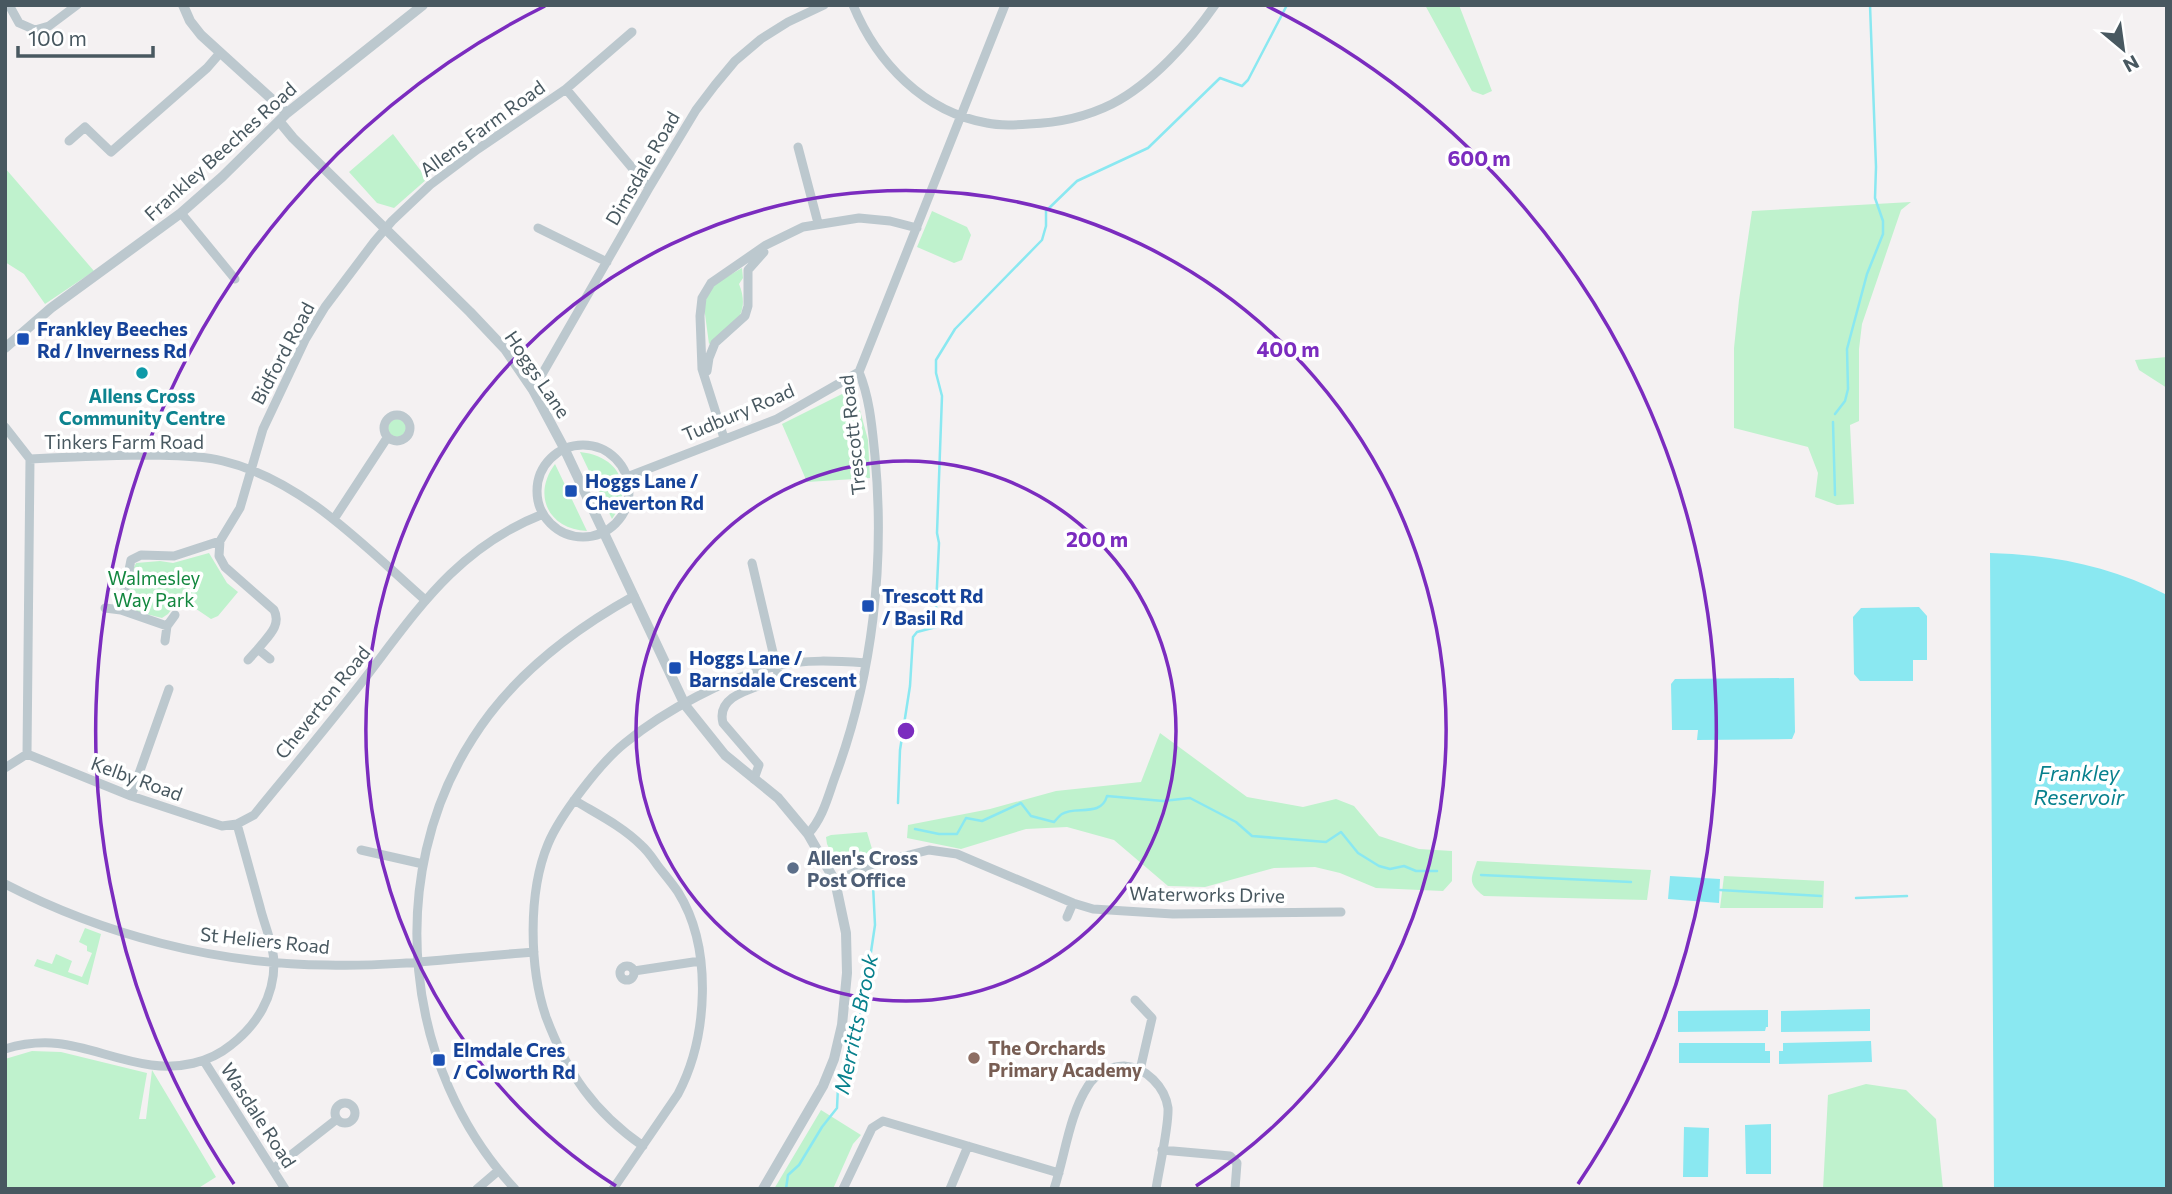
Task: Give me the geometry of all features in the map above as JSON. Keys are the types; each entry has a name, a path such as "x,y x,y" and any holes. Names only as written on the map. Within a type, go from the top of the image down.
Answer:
{"street":[{"path":"9,5 19,23 35,30 49,26 77,5"},
{"name":"Hoggs Lane","path":"183,5 190,21 201,35 283,117 293,138 505,349 533,390 564,448 685,705 725,755 778,798 808,834 835,881 846,933 847,973 837,1048 823,1086 763,1189"},
{"name":"Frankley Beeches Road","path":"5,348 51,308 181,213 283,117 424,5"},
{"name":"Dimsdale Road","path":"533,390 696,110 735,61 761,39 788,22 824,5"},
{"path":"853,5 870,40 904,82 960,117 989,124 1051,124 1083,116 1112,104 1164,64 1184,44 1214,5"},
{"name":"Trescott Road","path":"808,834 817,824 845,751 866,663 878,579 877,479 869,405 859,372 1005,5"},
{"path":"566,89 632,32"},
{"path":"69,141 85,127 111,152 220,53"},
{"name":"Allens Farm Road","path":"386,229 440,178 566,89 649,188"},
{"path":"798,147 818,223"},
{"path":"181,213 235,279"},
{"path":"724,438 702,369 700,316 702,298 711,283 766,245 803,227 859,218 890,221 917,228"},
{"path":"538,228 607,262"},
{"name":"Bidford Road","path":"220,541 240,508 263,429 305,340 326,307 386,229"},
{"path":"706,379 709,358 715,343 746,316 748,270 771,244"},
{"name":"Tudbury Road","path":"627,477 777,419 859,372"},
{"path":"5,427 30,459 27,754 5,768"},
{"path":"334,519 387,438"},
{"path":"586,445 604,449 617,460 627,477 629,491 626,505 619,519 603,532 590,536 568,534 551,524 543,514 537,492 539,476 548,461 564,448 586,445"},
{"name":"Tinkers Farm Road","path":"30,459 118,455 192,456 251,469 290,489 334,519 424,599"},
{"name":"Cheverton Road","path":"237,824 254,815 424,599 475,551 501,534 543,514"},
{"path":"121,610 131,560 135,557 174,556 220,541 219,556 225,567 274,610 278,617 277,624 248,660"},
{"path":"752,563 779,678 733,697 724,704 721,716 723,723 759,765 754,779"},
{"path":"515,1189 498,1171 469,1126 440,1069 429,1036 416,961 417,917 423,864 435,818 450,780 473,737 513,687 555,646 594,618 634,596"},
{"path":"105,608 121,610 167,626"},
{"path":"165,641 167,626 175,615"},
{"path":"258,649 270,659"},
{"path":"643,1146 624,1133 586,1095 563,1059 543,1007 534,952 537,884 548,845 574,800 624,743 685,705 729,681 777,666 826,661 866,663"},
{"path":"131,796 170,689"},
{"name":"Kelby Road","path":"27,754 131,796 222,826 237,824"},
{"path":"574,800 613,823 642,845 678,892 698,943 700,961 703,1004 698,1039 687,1078 613,1189"},
{"path":"5,1049 30,1043 66,1043 151,1065 182,1066 204,1061 235,1042 258,1017 271,992 274,961 237,824"},
{"path":"361,850 423,864"},
{"name":"Waterworks Drive","path":"835,881 873,864 929,850 957,854 1093,909 1173,914 1341,912"},
{"name":"St Heliers Road","path":"5,884 86,921 149,940 213,954 325,965 382,965 534,952"},
{"path":"1067,917 1073,903"},
{"path":"634,971 700,961"},
{"path":"1135,1000 1152,1018 1140,1070"},
{"name":"Wasdale Road","path":"204,1061 285,1189"},
{"path":"1054,1189 1075,1116 1088,1084 1113,1066 1128,1066 1153,1079 1163,1092 1168,1109 1156,1189"},
{"path":"273,1169 337,1119"},
{"path":"843,1189 864,1142 877,1123 889,1121 1059,1173"},
{"path":"950,1189 968,1146"},
{"path":"1162,1150 1230,1156 1237,1163 1235,1189"},
{"path":"477,1189 498,1171"}],"green space":[{"path":"1425,5 1459,5 1492,91 1483,95 1472,91"},
{"path":"393,134 427,179 394,208 377,203 349,172"},
{"path":"5,168 94,271 45,304 24,274 5,262"},
{"path":"1911,202 1901,210 1862,324 1859,349 1859,421 1850,425 1854,504 1837,505 1815,497 1818,473 1808,447 1734,428 1734,348 1752,211"},
{"path":"932,211 967,227 971,235 962,260 954,263 917,247"},
{"path":"742,268 743,278 739,284 743,304 738,319 709,344 703,299 714,284"},
{"path":"2167,357 2167,388 2139,370 2135,360"},
{"path":"854,388 868,440 870,478 807,482 782,424"},
{"path":"397,419 405,424 406,428 401,436 397,437 389,432 388,428 393,420"},
{"path":"580,452 604,460 613,466 619,475 622,495 612,519"},
{"path":"555,464 587,531 562,524 548,508 545,487"},
{"name":"Walmesley Way Park","path":"209,553 227,583 238,592 218,616 211,619 180,598 162,618 126,609 128,580 136,563 173,563"},
{"path":"1160,733 1247,797 1303,807 1336,799 1354,806 1379,836 1419,849 1452,851 1452,881 1443,891 1376,888 1340,873 1315,867 1274,868 1205,887 1168,886 1114,840 1067,827 1026,829 961,849 907,838 908,825 990,809 1056,791 1141,782"},
{"path":"867,832 875,859 846,868 838,866 826,837"},
{"path":"1477,861 1651,870 1647,900 1484,896 1475,888 1472,880"},
{"path":"1724,876 1824,881 1823,908 1720,908"},
{"path":"85,928 101,934 88,985 34,966 37,959 52,964 56,954 72,961 68,972 82,977 92,953 87,951 87,946 79,942"},
{"path":"32,1051 61,1052 147,1073 139,1119 146,1119 152,1070 216,1177 197,1189 5,1189 5,1059"},
{"path":"1866,1084 1906,1090 1936,1119 1943,1189 1823,1189 1828,1095"},
{"path":"821,1110 861,1135 853,1144 833,1189 774,1189"}],"water":[{"name":"Frankley Reservoir","path":"1990,553 2036,556 2103,569 2167,595 2167,1189 1994,1189"},
{"path":"1919,607 1927,616 1927,660 1913,660 1913,681 1860,681 1854,674 1853,617 1861,608"},
{"path":"1794,678 1795,732 1792,739 1697,740 1698,730 1672,730 1671,684 1675,679"},
{"path":"1670,876 1720,879 1719,903 1668,899"},
{"path":"1870,1009 1870,1031 1781,1032 1781,1011"},
{"path":"1768,1010 1768,1027 1765,1031 1678,1032 1678,1011"},
{"path":"1871,1041 1872,1062 1779,1064 1779,1051 1783,1051 1783,1043"},
{"path":"1679,1043 1765,1043 1765,1051 1770,1051 1770,1063 1679,1063"},
{"path":"1771,1124 1771,1174 1746,1174 1745,1125"},
{"path":"1684,1127 1709,1128 1708,1177 1683,1177"}],"waterway":[{"path":"898,803 900,750 910,686 913,637 917,632 936,627 940,623 936,607 942,396 936,373 936,360 955,329 1042,240 1046,211 1077,181 1148,148 1220,78 1242,86 1248,80 1287,5"},
{"path":"1835,414 1845,401 1848,389 1847,349 1867,274 1883,234 1883,221 1875,198 1870,5"},
{"path":"1833,422 1835,495"},
{"path":"915,829 939,834 957,834 966,818 982,821 1021,803 1031,816 1054,822 1067,812 1099,807 1107,796 1163,801 1190,798 1236,822 1252,836 1326,842 1341,832 1358,853 1379,866 1390,869 1404,866 1416,871 1437,871"},
{"path":"1481,875 1631,882"},
{"name":"Merritts Brook","path":"786,1189 788,1175 799,1165 837,1108 838,1087 856,1039 868,972 875,925 873,885"},
{"path":"1720,890 1821,896"},
{"path":"1856,898 1907,896"}],"place":[{"name":"Frankley Beeches Rd / Inverness Rd","path":"23,339"},
{"name":"Allens Cross Community Centre","path":"142,373"},
{"name":"Hoggs Lane / Cheverton Rd","path":"571,491"},
{"name":"Trescott Rd / Basil Rd","path":"868,606"},
{"name":"Hoggs Lane / Barnsdale Crescent","path":"675,668"},
{"name":"Allen's Cross Post Office","path":"793,868"},
{"name":"The Orchards Primary Academy","path":"974,1058"},
{"name":"Elmdale Cres / Colworth Rd","path":"439,1060"}]}
